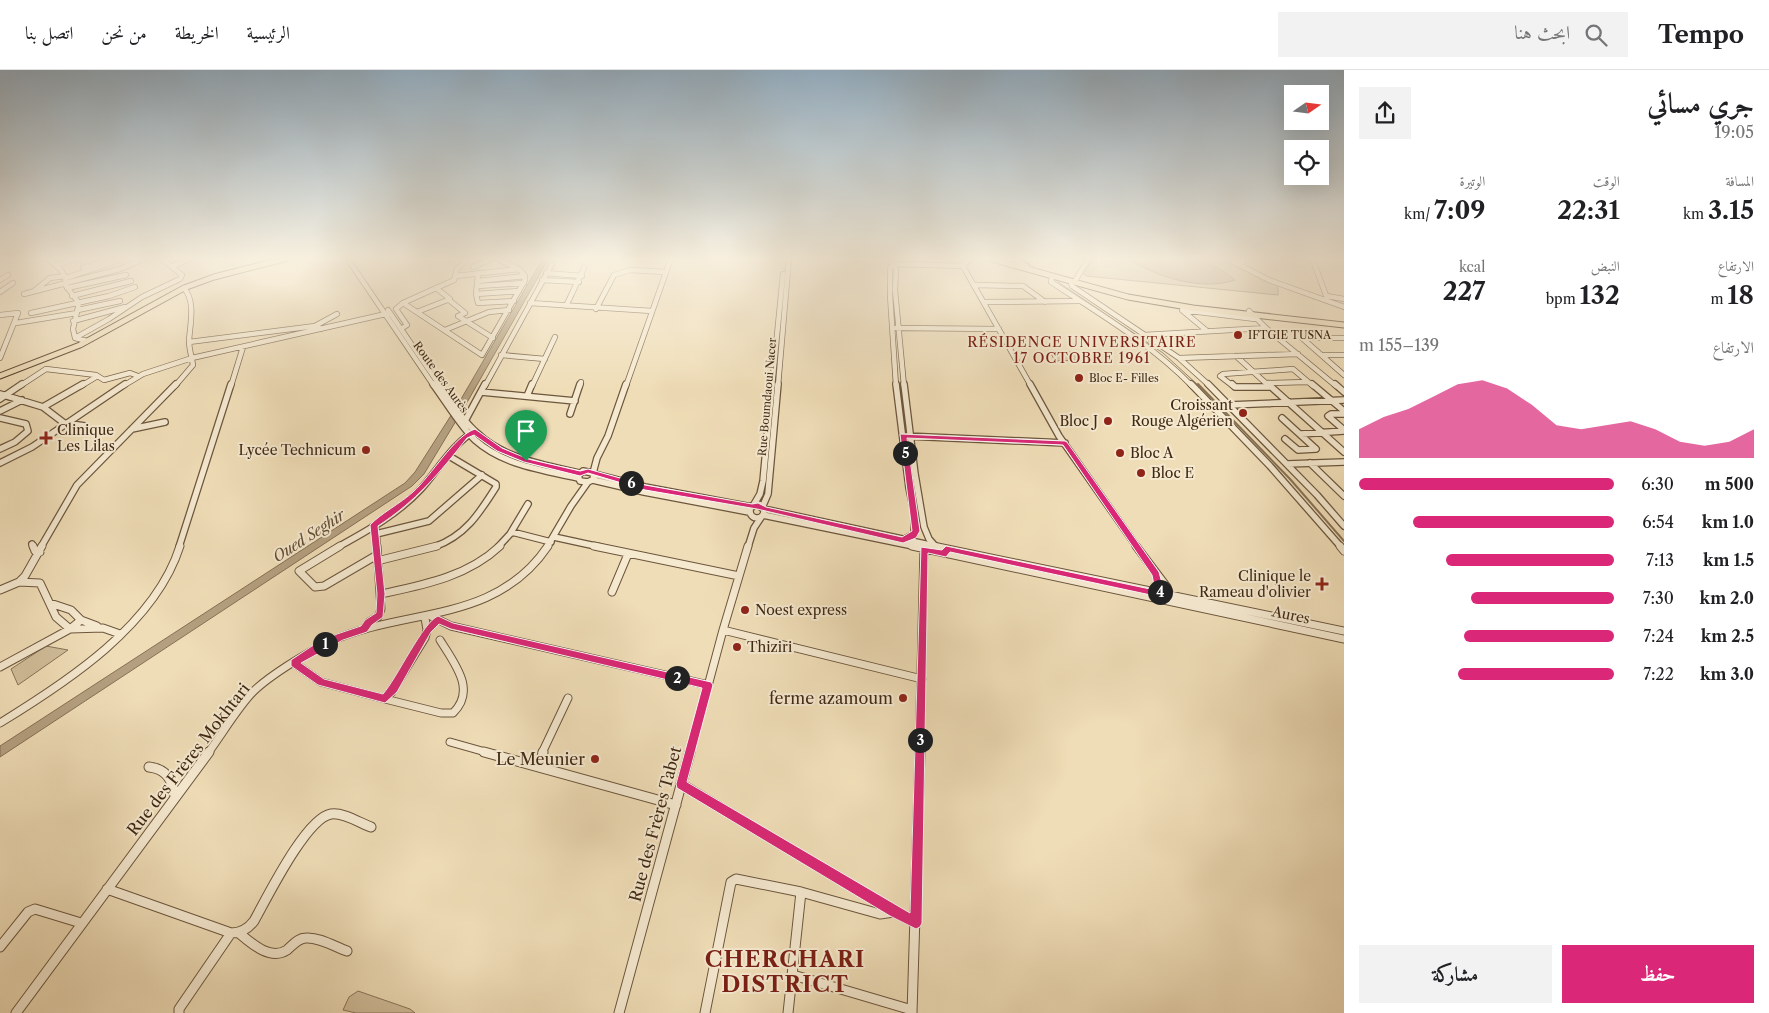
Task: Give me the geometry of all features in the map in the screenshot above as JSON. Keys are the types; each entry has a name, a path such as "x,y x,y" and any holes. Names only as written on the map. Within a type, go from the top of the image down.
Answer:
{"main road":[{"path":"0,372 85,341 152,302"},
{"path":"0,376 85,341 156,302"},
{"path":"1155,302 1252,315 1344,323"},
{"path":"1171,302 1252,315"}],"street":[{"path":"31,312 78,302 78,312 73,321 75,338"},
{"path":"16,323 78,312 116,302"},
{"path":"75,338 96,327 134,302"},
{"path":"0,590 19,582 26,576 77,485 190,370 193,365 189,342 192,327 190,302"},
{"name":"Route des Aurès","path":"379,302 401,329 450,405"},
{"name":"Route des Aurès","path":"380,302 422,369 483,446 515,463 539,471 580,475"},
{"path":"417,312 444,302"},
{"path":"451,302 465,313 458,316 493,338"},
{"path":"478,302 496,302"},
{"path":"401,329 407,325 396,310 403,303 482,355 513,302"},
{"path":"566,306 568,302"},
{"path":"596,309 600,302"},
{"path":"592,477 597,458 608,436 655,302"},
{"path":"754,528 751,510 760,494 763,481 781,302"},
{"name":"Rue Boumdaoui Nacer","path":"763,512 767,498 785,302"},
{"path":"895,302 898,398 910,495 916,526 914,534 903,540"},
{"path":"984,302 1065,443 1168,589 1171,599"},
{"path":"1081,302 1131,334 1162,357 1241,433 1343,548"},
{"path":"1095,302 1175,356 1229,405 1344,526"},
{"path":"462,419 481,392 530,303 596,309 652,311"},
{"path":"1177,306 1207,331"},
{"path":"73,321 127,307"},
{"path":"445,330 489,312 509,310"},
{"path":"1182,310 1252,315 1344,392"},
{"path":"0,315 18,312 16,323 0,358"},
{"path":"189,342 315,326 337,314"},
{"path":"0,463 32,447 64,423 138,376 192,358 388,314"},
{"path":"315,326 322,329"},
{"path":"895,328 999,329"},
{"path":"895,328 924,527 928,539 936,547"},
{"path":"1144,335 1266,328"},
{"path":"528,396 555,337"},
{"path":"75,338 85,341"},
{"path":"1344,338 1302,338 1344,375"},
{"path":"0,723 37,701 120,634 144,610 162,583 177,555 243,347"},
{"path":"1162,357 1298,354"},
{"path":"502,355 545,359"},
{"path":"1322,355 1344,355"},
{"path":"1236,356 1344,452"},
{"path":"0,399 8,396 46,369 104,380 130,373 138,376"},
{"path":"1308,382 1235,386 1220,376 1222,374 1252,371 1293,369 1344,412"},
{"path":"43,407 96,377"},
{"path":"570,414 581,382"},
{"path":"481,392 575,401"},
{"path":"0,394 43,407 64,423 85,426"},
{"path":"898,398 905,398"},
{"path":"0,411 22,400"},
{"path":"1229,405 1344,400"},
{"path":"1344,412 1328,416 1344,430"},
{"path":"0,418 26,424 28,431 15,442 0,449"},
{"path":"1282,418 1316,449 1298,450 1285,439"},
{"path":"132,429 165,422"},
{"path":"1301,434 1344,430"},
{"path":"1241,433 1254,432"},
{"path":"450,456 496,484 496,487 478,514 465,530 443,545 377,558 324,586 315,587 299,571 396,511 415,495 450,456 472,433"},
{"path":"903,436 1065,443"},
{"path":"0,445 18,438"},
{"path":"580,475 597,458"},
{"path":"1287,464 1344,462"},
{"path":"1310,464 1344,496"},
{"path":"376,534 429,521 482,475"},
{"path":"580,475 592,477"},
{"path":"580,475 644,492 763,512"},
{"name":"Rue des Frères Mokhtari","path":"576,497 580,475"},
{"name":"Rue des Frères Mokhtari","path":"16,1013 251,694 315,649 340,637 364,629 431,618 454,612 474,605 503,590 534,566 553,539 576,497 592,477"},
{"path":"1336,488 1344,488"},
{"path":"381,594 446,579 486,558 512,532 528,504"},
{"path":"751,510 763,512"},
{"name":"Rue des Frères Tabet","path":"619,1013 723,630 754,528 763,512"},
{"name":"Aures","path":"763,512 903,540 924,547 936,547 946,551"},
{"name":"Aures","path":"763,512 1161,597 1344,632"},
{"path":"364,629 369,622 380,615 381,594 374,525"},
{"path":"916,526 924,527"},
{"path":"512,532 739,576"},
{"path":"32,544 35,551 40,552"},
{"path":"793,975 912,1012 916,923 924,547"},
{"path":"612,592 628,554"},
{"path":"1156,574 1161,597"},
{"path":"19,582 40,583 56,617 120,634"},
{"name":"Aures","path":"1171,599 1344,640"},
{"path":"50,602 71,610 76,623"},
{"path":"385,699 394,689 425,638 431,618"},
{"path":"427,630 431,618"},
{"path":"431,618 451,626 708,685"},
{"path":"0,667 76,623 103,628"},
{"path":"723,630 922,679"},
{"path":"294,663 321,682 441,713 453,713 463,703 465,695 464,686 459,673 440,640"},
{"path":"541,767 541,756 568,698"},
{"path":"450,742 676,805"},
{"path":"149,767 155,767 168,773 173,780 176,796"},
{"path":"681,784 894,912 916,923"},
{"path":"179,1013 179,1009 235,933 248,928 254,921 297,846 317,820 331,814 371,827"},
{"path":"705,1013 731,882 736,879 801,892 880,914 894,912"},
{"path":"106,889 235,933 258,947 276,954 281,954 300,939 308,938 346,951"},
{"path":"788,1013 801,892"},
{"path":"0,947 28,912 35,909 81,923"}],"shaded area":[{"path":"517,302 524,302 424,474 412,486 0,757 0,746 405,483 415,472 457,406"},
{"path":"1050,352 1076,352 1084,360 1055,361"},
{"path":"46,646 68,650 18,685 11,669"},
{"path":"358,991 410,1009 415,1013 356,1013 343,1010 349,997"}],"waterway":[{"path":"1088,302 1163,353 1199,386"},
{"path":"1198,384 1290,479 1344,541"}],"place":[{"name":"IFTGIE TUSNA","path":"1238,335"},
{"name":"Bloc E- Filles","path":"1079,378"},
{"name":"Croissant Rouge Algérien","path":"1243,413"},
{"name":"Bloc J","path":"1108,421"},
{"name":"Clinique Les Lilas","path":"46,438"},
{"name":"Lycée Technicum","path":"366,450"},
{"name":"Bloc A","path":"1120,453"},
{"name":"Bloc E","path":"1141,473"},
{"name":"Clinique le Rameau d'olivier","path":"1322,584"},
{"name":"Noest express","path":"745,610"},
{"name":"Thiziri","path":"737,647"},
{"name":"ferme azamoum","path":"903,698"},
{"name":"Le Meunier","path":"595,759"}],"district":[{"name":"RÉSIDENCE UNIVERSITAIRE 17 OCTOBRE 1961","path":"1082,350"},
{"name":"CHERCHARI DISTRICT","path":"785,972"}],"route":[{"path":"475,432 500,450 526,461 580,473 588,471 645,487 752,507 758,506 764,509 903,540 916,533 916,526 910,495 903,436 1065,443 1156,574 1160,594 946,549 946,554 924,550 916,923 894,912 681,784 708,685 451,626 438,620 427,630 425,638 394,689 385,699 321,682 294,663 315,649 340,637 364,629 369,622 380,615 382,609 381,594 374,525 396,511 415,495 432,478 465,437 475,432"}],"water label":[{"name":"Oued Seghir","path":"309,536"}]}
